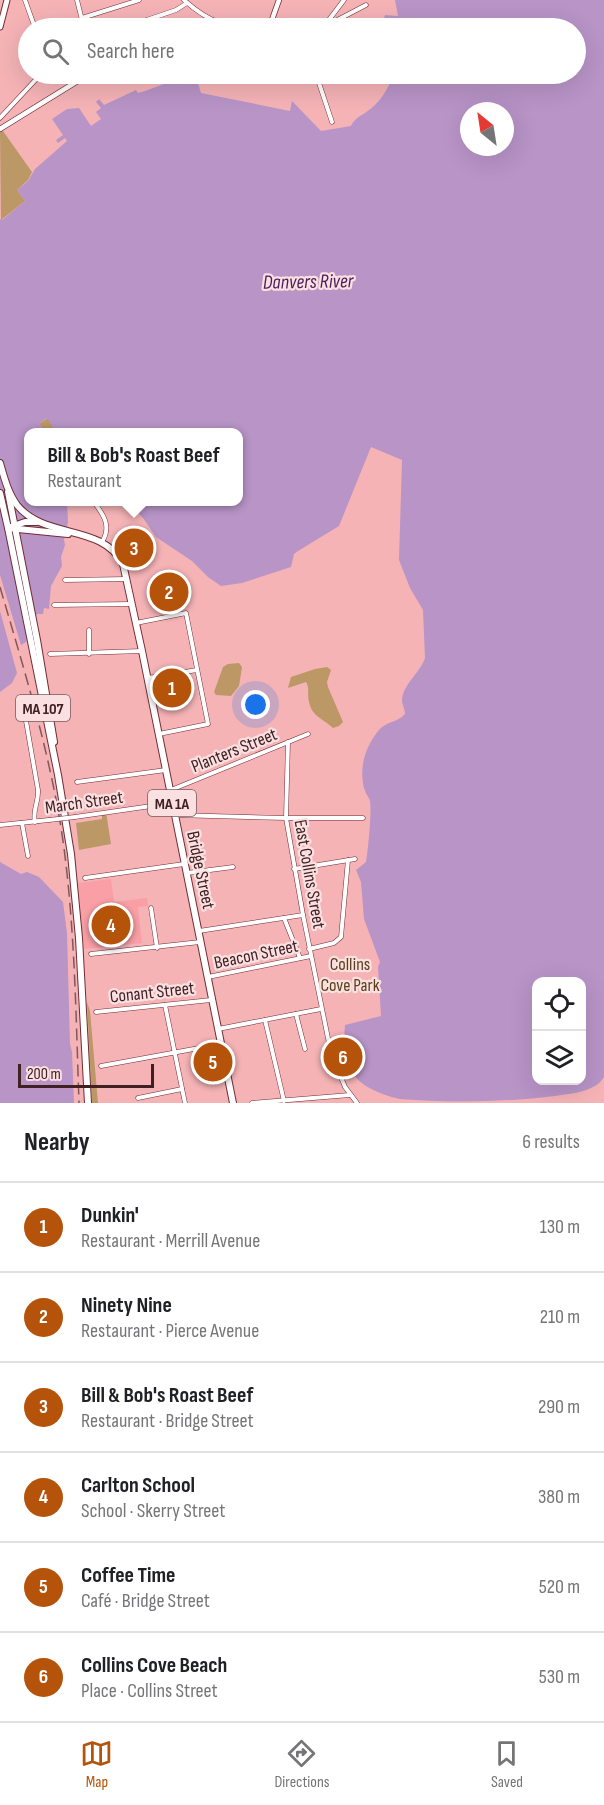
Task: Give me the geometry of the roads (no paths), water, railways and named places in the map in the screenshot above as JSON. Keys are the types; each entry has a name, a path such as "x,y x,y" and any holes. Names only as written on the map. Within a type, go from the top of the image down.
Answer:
{"main road":[{"path":"0,27 7,0"},
{"path":"0,463 7,486 18,507 37,522 92,537 102,542"},
{"name":"MA 107","path":"7,486 38,640 71,854 77,909 88,1103"},
{"path":"0,493 8,528 37,522"},
{"path":"15,526 57,534 72,533"},
{"name":"MA 107","path":"8,528 58,775"},
{"name":"Bridge Street","path":"102,542 120,558 127,579 233,1103"}],"street":[{"path":"25,0 31,18"},
{"path":"77,0 82,18 139,0"},
{"path":"273,18 279,0"},
{"path":"330,18 344,0"},
{"path":"153,18 168,13 186,1 210,18"},
{"path":"342,18 366,6"},
{"path":"0,118 32,84"},
{"path":"0,129 73,84"},
{"path":"319,84 332,122"},
{"path":"97,506 105,518 106,533 102,542"},
{"path":"66,580 127,579"},
{"path":"54,605 132,604"},
{"path":"136,623 186,613 198,670 208,724 159,734"},
{"path":"89,630 89,654"},
{"path":"50,654 142,651"},
{"path":"148,678 198,670"},
{"path":"26,721 39,790 34,812 35,822"},
{"name":"Planters Street","path":"170,790 308,734"},
{"name":"East Collins Street","path":"288,742 286,818 309,949 335,1064 350,1095 357,1103"},
{"path":"77,782 166,770"},
{"name":"March Street","path":"0,825 172,803"},
{"path":"175,815 363,818"},
{"path":"22,823 28,856"},
{"path":"294,869 355,859"},
{"path":"309,949 334,943 340,937 348,860"},
{"path":"85,878 184,864"},
{"path":"186,873 233,867"},
{"path":"151,908 157,948"},
{"path":"198,931 303,915"},
{"path":"284,918 300,958"},
{"path":"91,954 200,942"},
{"name":"Beacon Street","path":"207,978 311,956"},
{"name":"Conant Street","path":"96,1012 211,1000"},
{"path":"165,1005 185,1103"},
{"path":"218,1029 321,1009"},
{"path":"296,1014 305,1049"},
{"path":"265,1020 284,1101"},
{"path":"101,1066 221,1044"},
{"path":"138,1098 182,1089"},
{"path":"252,1103 350,1095"}],"water":[{"name":"Danvers River","path":"395,0 604,0 604,1077 590,1088 570,1094 498,1101 400,1099 383,1094 359,1081 347,1059 344,1042 345,1025 381,1016 378,967 380,962 364,919 361,882 356,870 366,862 369,841 370,801 364,788 363,765 370,744 378,731 384,725 405,714 403,694 425,658 423,610 410,588 399,560 402,460 371,447 339,526 294,554 291,567 242,583 221,586 192,561 156,537 132,506 243,506 243,428 53,428 47,418 39,424 42,428 24,428 24,506 67,506 68,522 61,557 62,566 51,586 49,609 44,608 43,614 37,614 26,642 21,645 0,575 0,219 2,220 25,201 17,190 28,181 35,169 67,141 65,138 58,143 56,140 63,135 52,119 67,109 79,108 91,126 101,119 96,112 101,108 96,102 99,99 104,105 136,90 138,93 165,84 198,84 201,93 290,111 292,101 321,131 351,126 356,119 379,101 389,84 586,84 586,18 384,18 385,15 398,16"},
{"path":"0,611 17,673 12,683 0,692"},
{"path":"0,862 21,874 27,872 39,877 63,902 67,933 74,1103 0,1103"}],"railway":[{"path":"0,587 45,749 59,815 68,880 73,944 79,1103"}],"place":[{"name":"Bill & Bob's Roast Beef","path":"134,548"},
{"name":"Ninety Nine","path":"169,592"},
{"name":"Dunkin'","path":"172,688"},
{"name":"Carlton School","path":"111,925"},
{"name":"Collins Cove Beach","path":"343,1057"},
{"name":"Coffee Time","path":"213,1062"}],"park label":[{"name":"Collins Cove Park","path":"350,974"}]}
